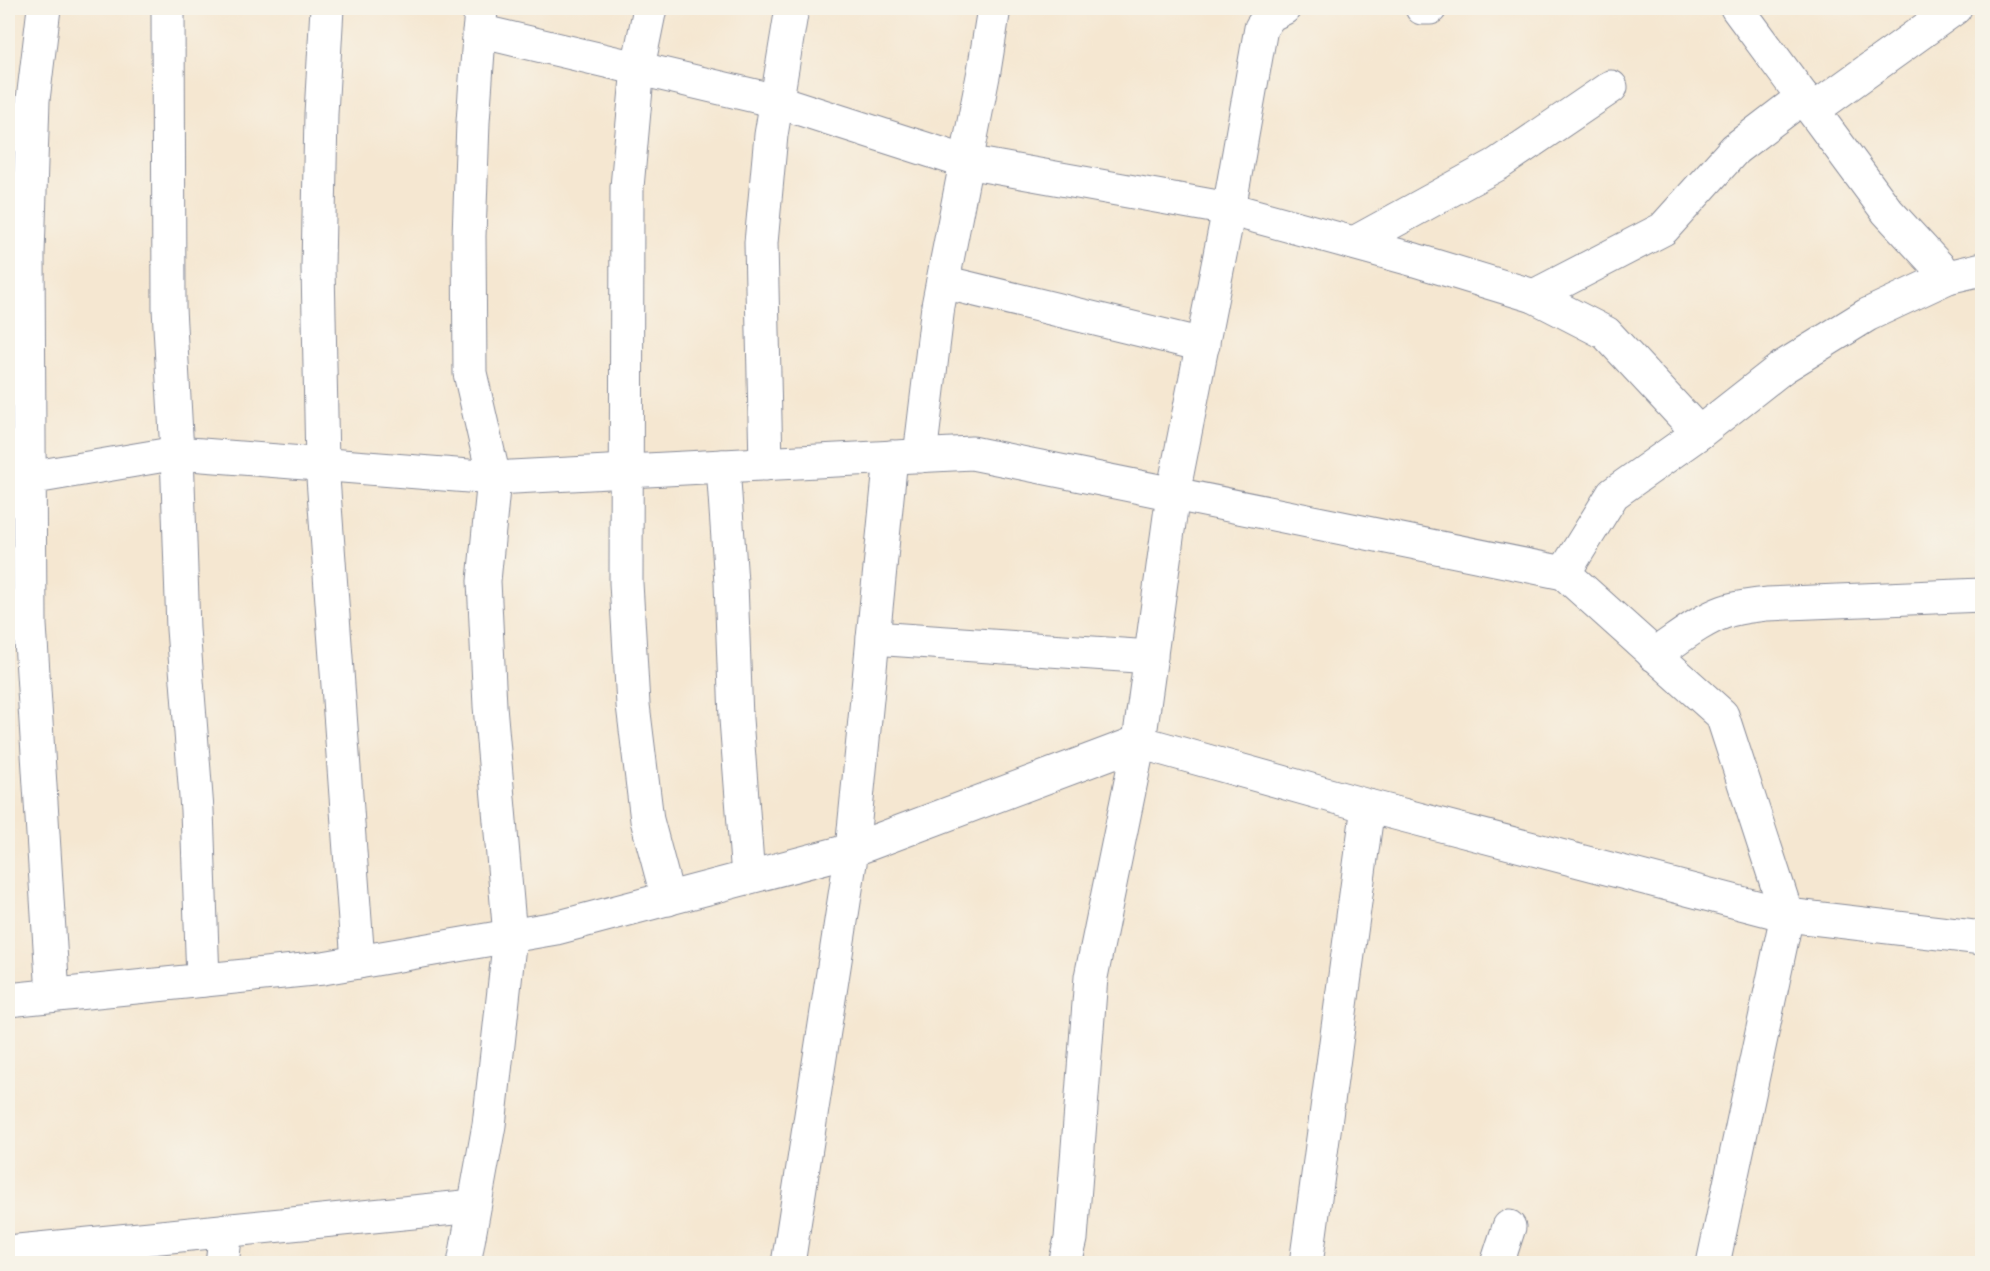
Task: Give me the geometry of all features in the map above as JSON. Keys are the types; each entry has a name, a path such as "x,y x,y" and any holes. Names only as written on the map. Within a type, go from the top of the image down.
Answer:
{"street":[{"path":"44,8 33,100 18,477 40,764 53,995"},
{"path":"168,8 169,308 183,629 197,810 203,980"},
{"path":"327,8 321,114 318,268 322,464 358,962"},
{"path":"650,8 638,67 627,187 627,583 633,705 647,820 668,898"},
{"path":"766,464 761,243 771,135 792,8"},
{"path":"788,1263 852,850 873,638 906,456 943,282 994,8"},
{"path":"1422,8 1430,8"},
{"path":"1737,8 1887,211 1948,277"},
{"path":"1534,296 1663,229 1735,149 1955,8"},
{"path":"1065,1263 1071,1239 1091,977 1139,742 1173,494 1229,209 1261,28 1275,10"},
{"path":"464,1263 489,1125 510,936 490,706 484,580 494,478 470,373 469,236 480,19 638,67 777,101 966,162 1229,209 1534,296 1606,333 1699,433"},
{"path":"1354,243 1498,164 1611,87"},
{"path":"1564,573 1613,494 1699,433 1783,367 1867,315 1948,277 1983,269"},
{"path":"943,282 1203,345"},
{"path":"18,477 177,453 494,478 972,453 1564,573 1722,715 1787,915 1713,1263"},
{"path":"723,466 731,583 736,719 748,878"},
{"path":"1654,655 1725,611 1767,604 1983,595"},
{"path":"873,638 1151,657"},
{"path":"8,1000 323,968 556,928 852,850 1139,742 1368,806 1787,915 1983,938"},
{"path":"1306,1263 1368,806"},
{"path":"8,1252 474,1206"},
{"path":"1497,1263 1509,1227"},
{"path":"222,1263 226,1230"}]}
